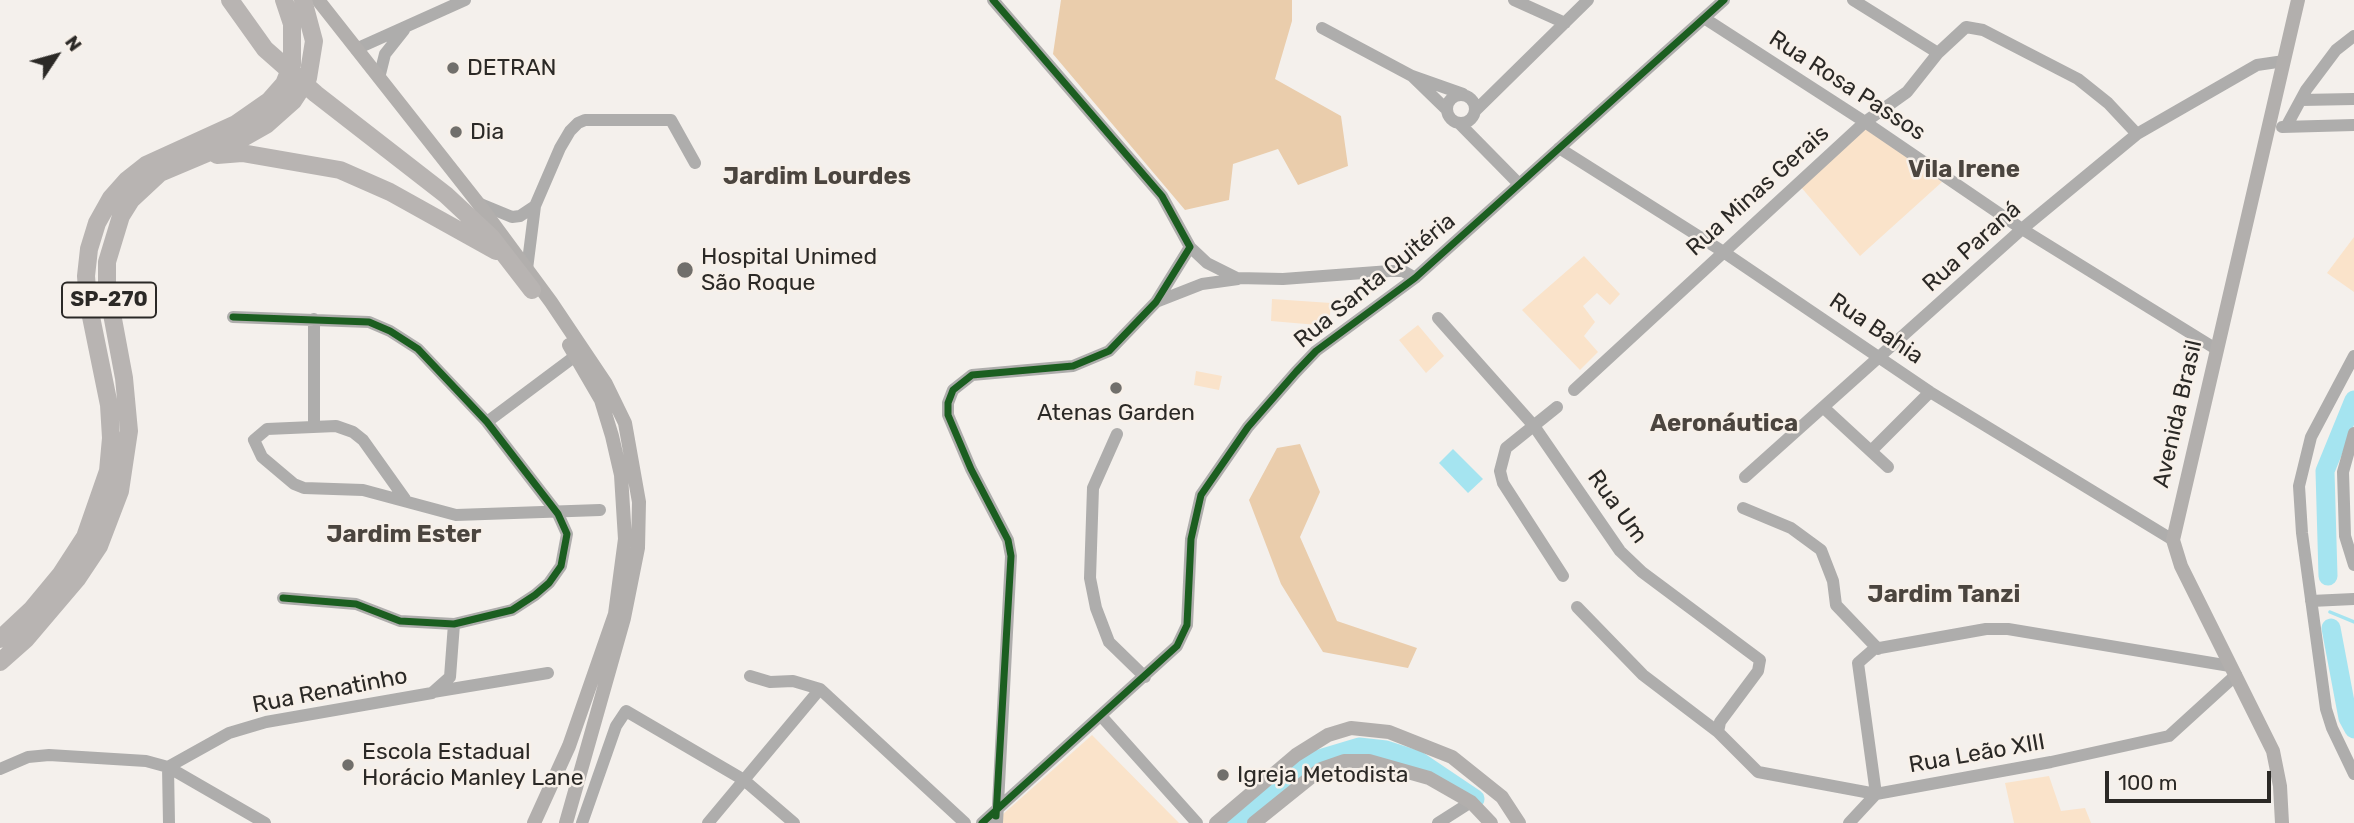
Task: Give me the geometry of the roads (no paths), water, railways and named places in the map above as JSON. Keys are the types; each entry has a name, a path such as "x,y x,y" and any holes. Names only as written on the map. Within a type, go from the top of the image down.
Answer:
{"highway":[{"path":"230,0 265,48 316,94 446,195 491,237 532,289"},
{"name":"SP-270","path":"0,639 46,592 85,537 108,471 111,438 109,405 87,289 89,249 97,223 119,189 146,166 236,124 269,101 284,84 292,64 292,24 284,0"},
{"name":"SP-270","path":"0,662 56,607 99,546 111,519 126,462 129,430 124,378 107,287 107,262 111,240 121,216 145,185 169,168 266,125 293,101 308,78 314,41 303,0"},
{"path":"196,157 242,153 340,170 390,192 505,256"}],"main road":[{"path":"318,0 478,203 551,302 580,353 601,400 612,436 621,475 625,539 615,614 569,746 534,823"},
{"name":"Avenida Brasil","path":"2173,540 2216,349 2278,127 2284,61 2298,0"},
{"path":"532,289 606,384 625,423 639,502 638,548 624,618 566,823"},
{"path":"2173,540 2181,566 2273,751 2280,786 2282,823"},
{"path":"1216,823 1296,755 1328,735 1351,728 1389,732 1452,757 1502,797 1520,823"},
{"path":"1254,823 1321,769 1344,761 1369,761 1429,778 1471,803 1491,823"}],"street":[{"path":"356,49 465,0"},
{"path":"993,0 1162,196 1190,247 1207,263 1241,278"},
{"path":"1514,0 1565,23"},
{"path":"1459,123 1473,114 1492,92 1588,0"},
{"name":"Rua Santa Quitéria","path":"982,823 997,817 1177,646 1187,625 1191,539 1201,495 1248,427 1296,372 1316,351 1415,278 1724,0"},
{"path":"1853,0 1938,53"},
{"name":"Rua Rosa Passos","path":"1704,18 1865,122 2022,229 2216,349"},
{"path":"379,78 385,54 407,27"},
{"name":"Rua Minas Gerais","path":"1574,390 1865,122 1908,92 1960,30 1971,27 1983,30 2078,79 2108,103 2137,134"},
{"path":"1322,28 1412,76 1466,96 1484,146"},
{"path":"2278,127 2301,100 2336,50 2354,36"},
{"name":"Rua Paraná","path":"1745,477 2022,229 2137,134 2257,65 2284,61"},
{"path":"1412,76 1447,110 1452,120 1484,146 1519,184"},
{"path":"1447,110 1449,100 1492,92"},
{"path":"2301,100 2354,99"},
{"path":"527,269 535,206 570,131 585,120 671,120 695,163"},
{"path":"2278,127 2354,125"},
{"name":"Rua Bahia","path":"1559,148 1722,251 1930,392 2173,540"},
{"path":"478,203 512,217 520,216 535,206"},
{"path":"997,817 1011,556 1008,540 971,469 948,415 948,402 953,390 972,375 1073,366 1109,351 1156,302 1190,247"},
{"path":"1156,302 1202,284 1241,278 1283,279 1390,271 1403,271 1415,278"},
{"path":"233,317 369,322 390,331 418,349 487,422 558,514 567,534 566,551 561,566 549,583 512,610 454,624 401,621 356,604 283,598"},
{"name":"Rua Um","path":"1438,318 1534,426 1620,551 1642,572 1760,660 1758,671 1720,722 1718,732"},
{"path":"314,319 314,427"},
{"path":"487,422 580,353"},
{"path":"2354,356 2323,411 2304,460 2299,486 2302,533 2326,709 2354,774"},
{"path":"1871,451 1930,392"},
{"path":"1557,407 1506,448 1500,471 1503,482 1563,576"},
{"path":"1824,408 1888,467"},
{"path":"405,499 353,432 336,426 267,429 254,440 262,457 294,484 320,489 363,490 405,499 456,515 558,514 600,510"},
{"path":"2354,433 2343,472 2346,536 2354,565"},
{"path":"1116,435 1093,488 1090,578 1096,608 1109,642 1145,677"},
{"path":"1743,508 1791,528 1821,550 1833,580 1836,605 1878,649"},
{"path":"2311,601 2351,600"},
{"name":"Rua Leão XIII","path":"1577,607 1643,675 1718,732 1752,768 1768,776 1877,794 2161,739 2183,727 2233,670"},
{"name":"Rua Renatinho","path":"168,767 229,733 242,729 432,692 450,677 454,624"},
{"path":"1849,823 1877,794 1858,667 1865,654 1878,649 1986,629 2008,629 2233,670"},
{"path":"432,692 548,673"},
{"path":"750,676 770,682 793,681 820,690 965,823"},
{"path":"708,823 820,690"},
{"path":"582,823 615,726 626,711 744,780 794,823"},
{"path":"1102,717 1197,823"},
{"path":"0,769 28,757 49,755 146,761 168,767 265,823"},
{"path":"168,767 169,823"},
{"path":"1437,823 1471,803"}],"water":[{"path":"1453,449 1483,479 1468,493 1439,463"}],"waterway":[{"path":"2328,576 2325,471 2354,400"},
{"path":"2330,612 2354,622"},
{"path":"2331,628 2348,718 2354,729"},
{"path":"1234,823 1309,762 1359,747 1386,750 1417,760 1475,799"}],"place":[{"name":"DETRAN","path":"453,68"},
{"name":"Dia","path":"456,132"},
{"name":"Hospital Unimed São Roque","path":"685,270"},
{"name":"Atenas Garden","path":"1116,388"},
{"name":"Escola Estadual Horácio Manley Lane","path":"348,765"},
{"name":"Igreja Metodista","path":"1223,775"}],"district":[{"name":"Vila Irene","path":"1964,170"},
{"name":"Jardim Lourdes","path":"817,177"},
{"name":"Aeronáutica","path":"1724,424"},
{"name":"Jardim Ester","path":"404,535"},
{"name":"Jardim Tanzi","path":"1944,595"}]}
